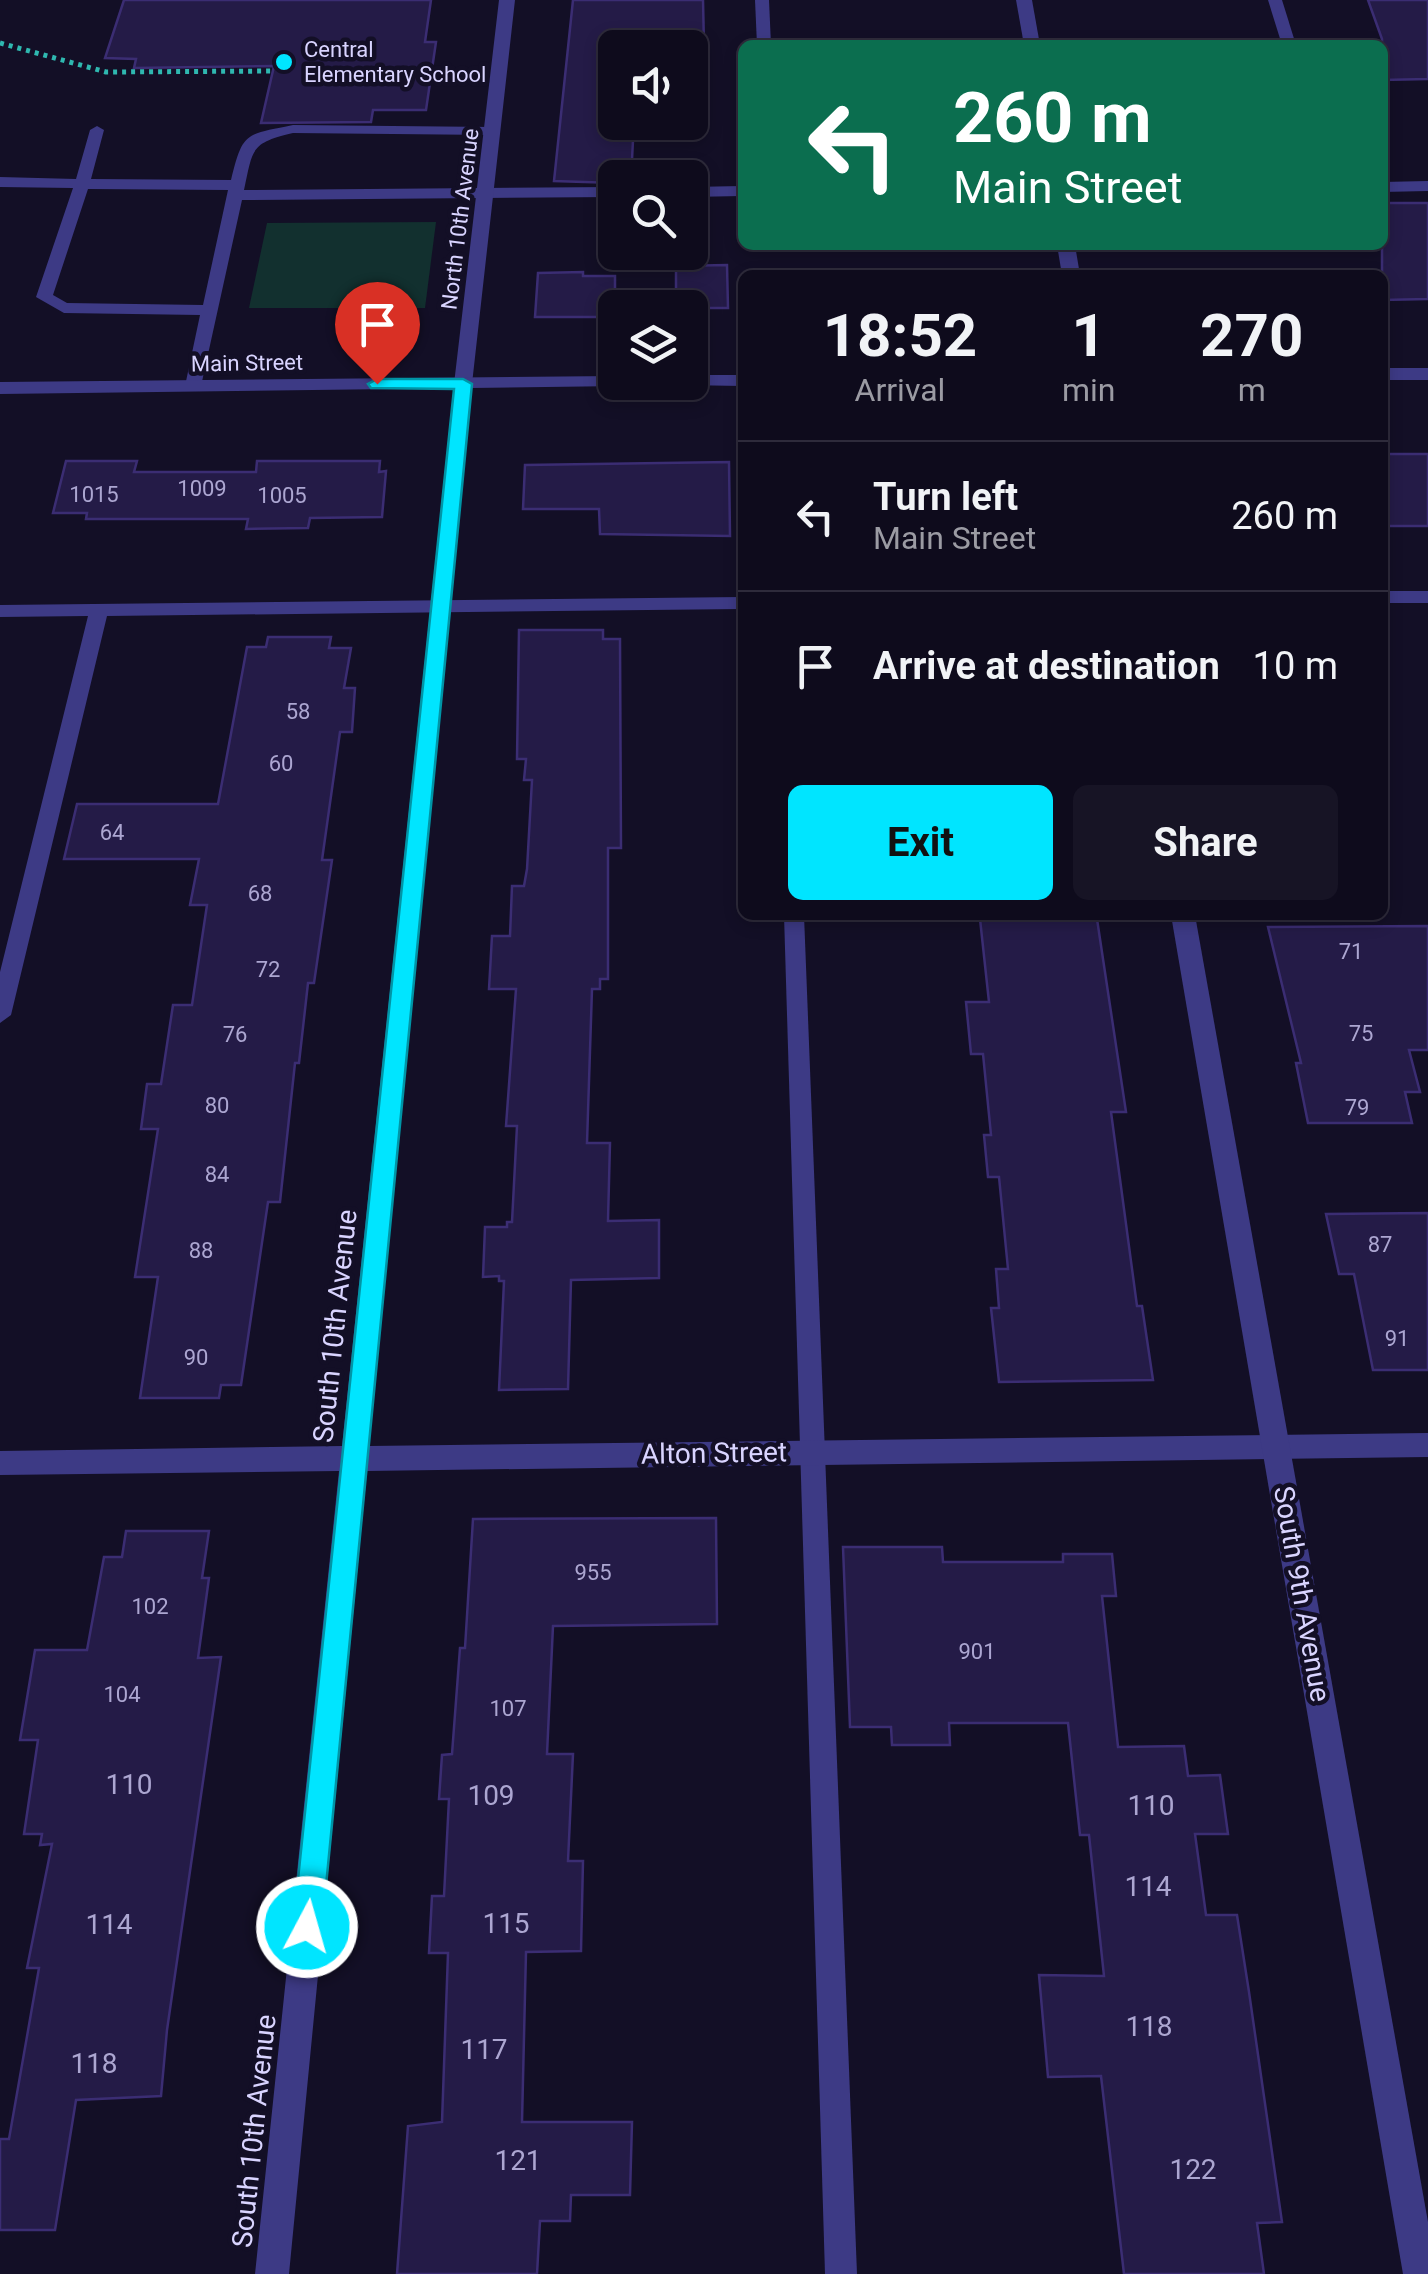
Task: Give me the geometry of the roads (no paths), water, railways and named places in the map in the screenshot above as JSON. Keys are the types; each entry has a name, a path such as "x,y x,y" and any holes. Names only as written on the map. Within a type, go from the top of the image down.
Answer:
{"street":[{"name":"North 10th Avenue","path":"463,384 507,0"},
{"path":"1024,0 1031,40"},
{"path":"1388,374 1428,374"},
{"path":"708,381 738,380"},
{"name":"Main Street","path":"0,388 598,382"},
{"name":"South 10th Avenue","path":"272,2274 463,384"},
{"name":"South 9th Avenue","path":"1185,920 1420,2274"},
{"name":"Alton Street","path":"0,1463 1428,1445"}],"lane":[{"path":"762,0 764,40"},
{"path":"1275,0 1287,40"},
{"path":"97,130 44,297 64,308 212,310"},
{"path":"193,386 247,146 272,132 492,131"},
{"path":"0,182 236,190 598,192"},
{"path":"1388,187 1428,186"},
{"path":"708,192 738,191"},
{"path":"1388,597 1428,596"},
{"path":"0,610 738,603"},
{"path":"0,1015 99,610"},
{"path":"794,920 841,2274"}],"place":[{"name":"Central Elementary School","path":"284,62"}]}
